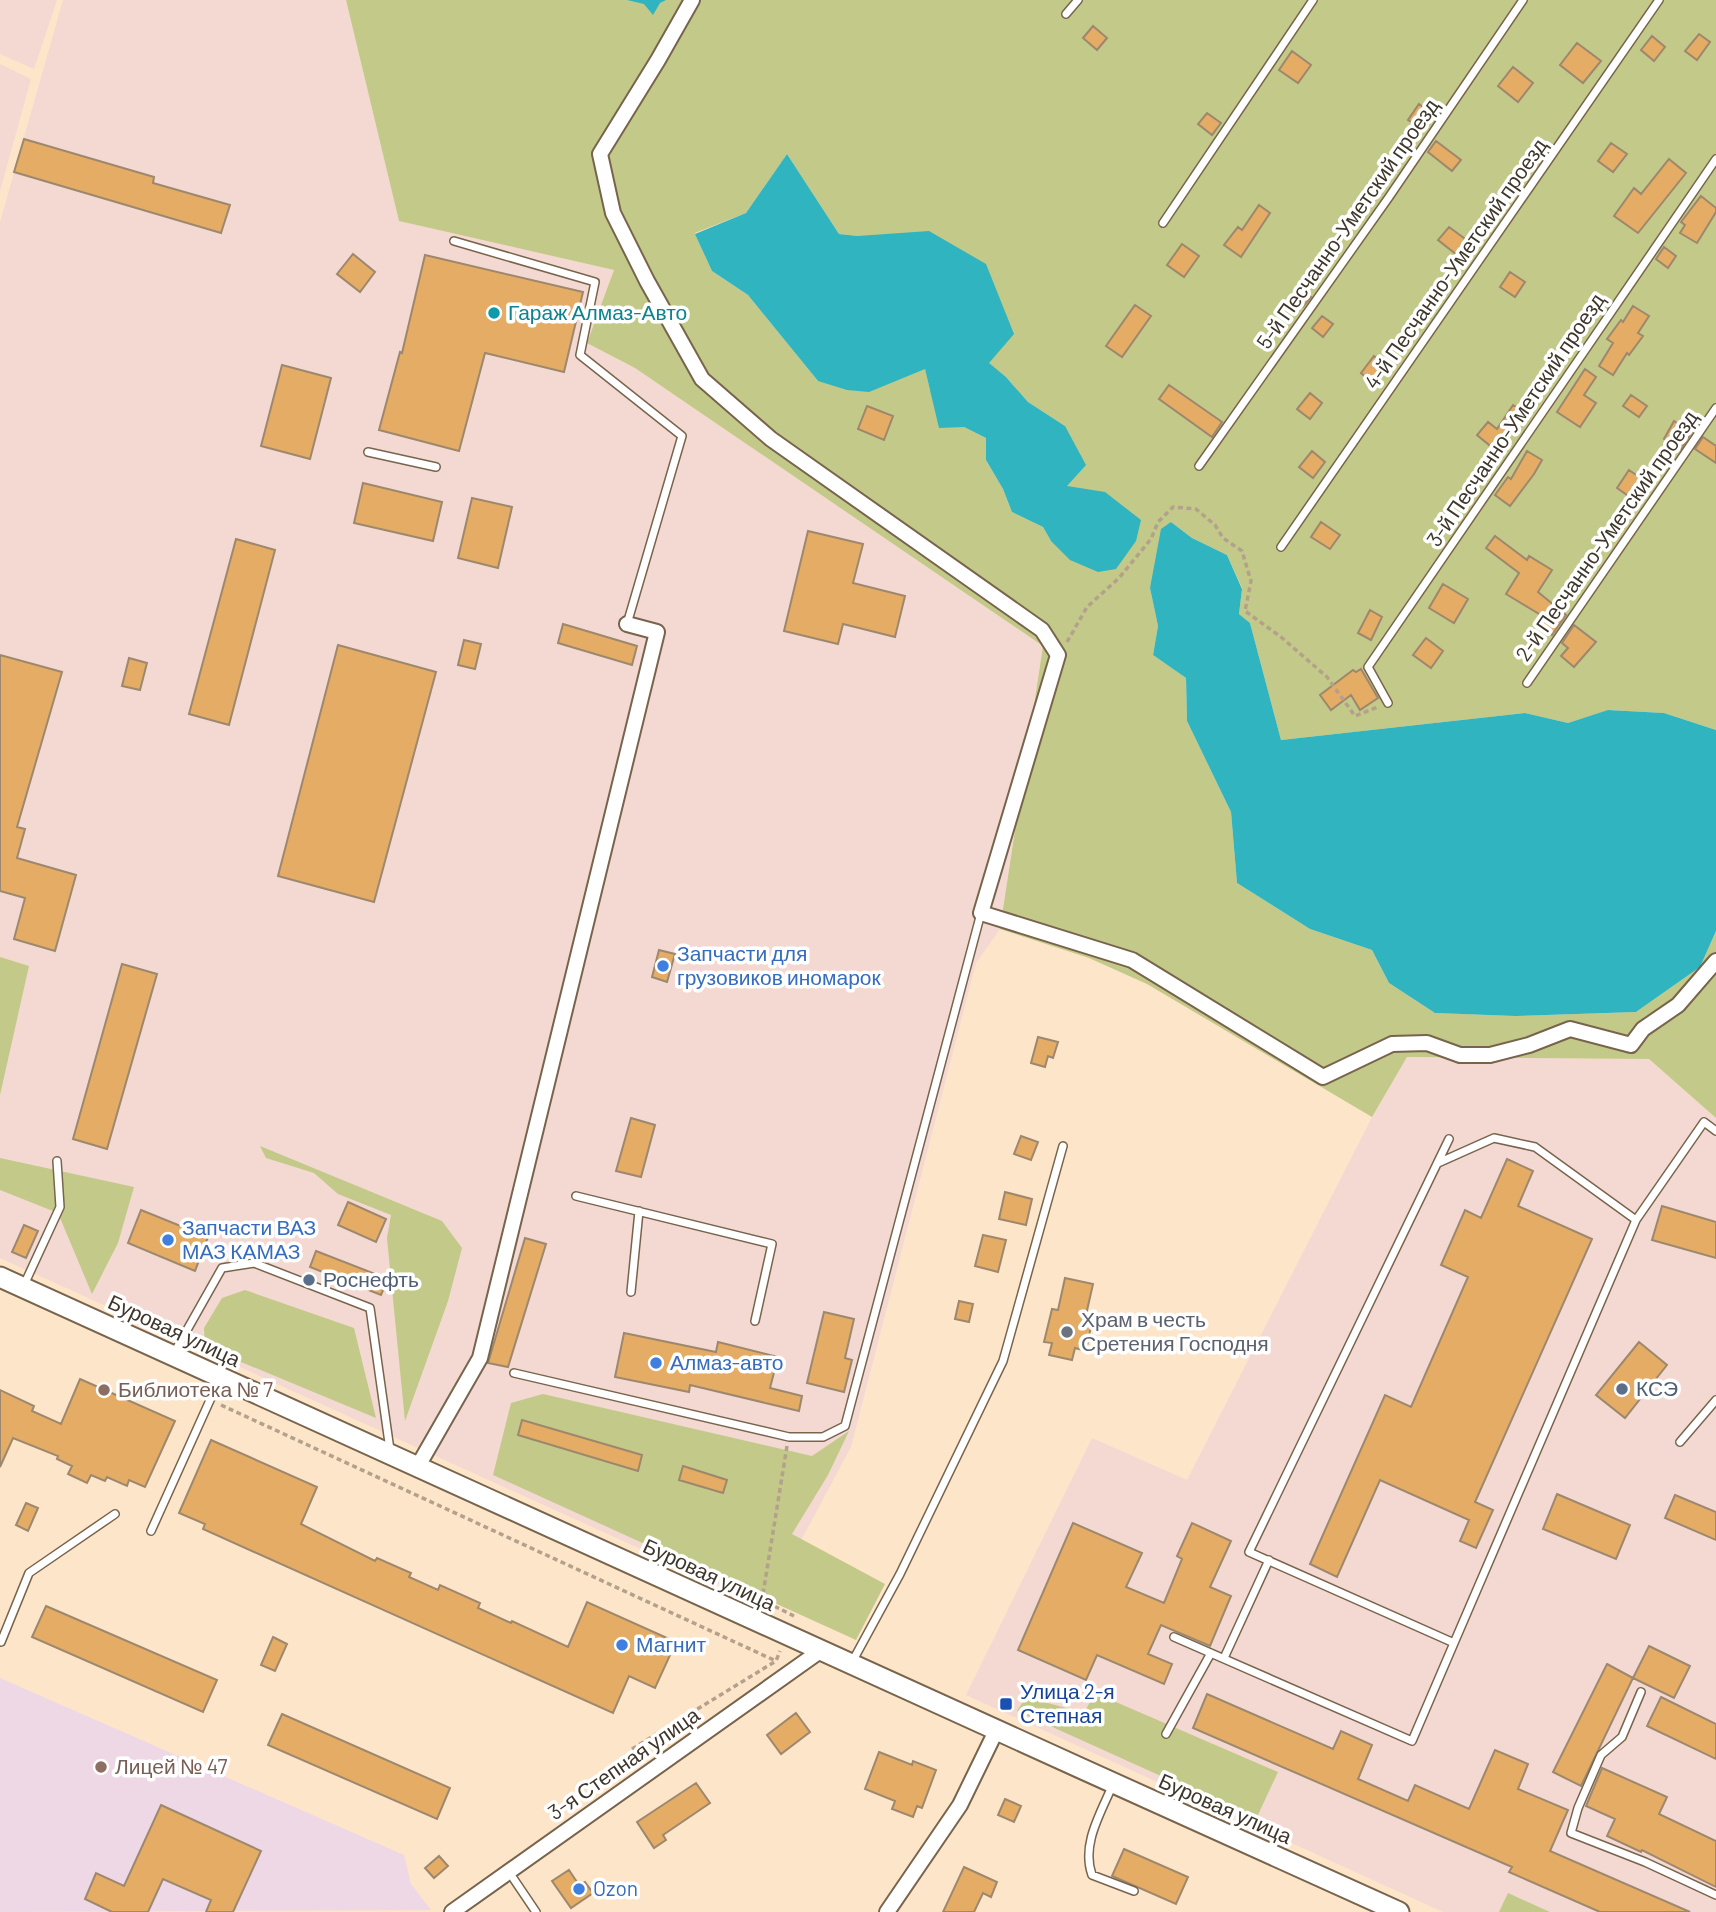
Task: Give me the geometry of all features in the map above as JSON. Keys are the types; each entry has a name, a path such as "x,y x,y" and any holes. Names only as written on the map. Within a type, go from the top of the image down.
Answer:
{"main road":[{"name":"Буровая улица","path":"0,1277 1399,1912"}],"street":[{"path":"692,0 600,154 613,213 646,281 702,379 771,439 1042,631 1058,656 981,913 1132,960 1322,1077 1392,1044 1427,1043 1460,1055 1490,1055 1529,1045 1570,1029 1630,1045 1643,1029 1678,1005 1716,961"},
{"path":"418,1466 480,1358 657,632 627,624"},
{"name":"3-я Степная улица","path":"452,1912 820,1651"},
{"path":"887,1912 960,1805 996,1731"}],"lane":[{"path":"1066,14 1078,0"},
{"path":"1163,223 1313,0"},
{"name":"5-й Песчанно-Уметский проезд","path":"1199,466 1389,197 1523,0"},
{"name":"4-й Песчанно-Уметский проезд","path":"1282,547 1659,0"},
{"name":"3-й Песчанно-Уметский проезд","path":"1388,704 1368,667 1716,159"},
{"path":"453,241 595,282 580,355 682,436 627,624"},
{"name":"2-й Песчанно-Уметский проезд","path":"1527,683 1716,408"},
{"path":"368,452 436,467"},
{"path":"514,1373 789,1437 823,1437 845,1426 981,913"},
{"path":"1174,1637 1412,1741 1636,1220 1704,1122 1716,1131"},
{"path":"1437,1163 1494,1138 1535,1147 1636,1220"},
{"path":"1449,1139 1250,1552 1454,1643"},
{"path":"851,1664 900,1574 1003,1361 1063,1146"},
{"path":"22,1287 60,1207 57,1161"},
{"path":"576,1196 772,1244 755,1321"},
{"path":"631,1292 639,1211"},
{"path":"172,1356 222,1268 254,1263 370,1308 391,1454"},
{"path":"151,1531 221,1378"},
{"path":"1680,1442 1716,1400"},
{"path":"1,1642 29,1573 115,1514"},
{"path":"1224,1658 1269,1560"},
{"path":"1166,1734 1211,1653"},
{"path":"1642,1692 1622,1737 1601,1755 1578,1808 1571,1833 1645,1862 1716,1895"},
{"path":"1114,1784 1090,1839 1087,1861 1092,1875 1134,1891"},
{"path":"509,1872 536,1912"}],"path":[{"path":"1058,656 1087,607 1119,578 1151,539 1158,522 1173,507 1178,506 1196,509 1215,525 1223,538 1242,551 1251,581 1245,611 1281,637 1327,677 1355,716 1388,704"},
{"path":"210,1400 776,1661"},
{"path":"632,1749 776,1661 795,1616 762,1600 789,1437"}],"shaded area":[{"path":"0,0 57,0 34,69 0,54"},
{"path":"63,0 346,0 399,221 614,270 587,343 635,368 1043,646 1000,929 976,963 851,1447 766,1606 0,1258 0,222"},
{"path":"0,64 31,79 0,191"},
{"path":"1407,1057 1649,1059 1716,1118 1716,1912 1443,1912 966,1695 1092,1438 1187,1480 1372,1117"},
{"name":"Лицей № 47","path":"0,1678 404,1855 411,1884 431,1910 0,1912"}],"green space":[{"path":"346,0 1716,0 1716,730 1664,713 1609,710 1568,723 1525,713 1281,740 1250,623 1239,614 1242,588 1227,555 1192,538 1171,522 1150,588 1158,626 1153,655 1186,678 1187,721 1231,812 1237,883 1310,929 1372,950 1389,983 1435,1013 1515,1016 1636,1012 1700,967 1716,931 1716,1118 1649,1059 1407,1057 1372,1117 1147,984 1089,958 1000,929 1043,646 635,368 587,343 614,270 399,221","holes":["787,154 839,234 858,236 988,363 1006,377 1028,402 1065,426 1067,486 1051,541 1043,527 1012,512 1003,489 986,460 986,438 964,427 930,390 925,368 901,377 818,381 748,295 712,271 695,233 746,213"]},
{"path":"0,957 29,966 0,1095"},
{"path":"260,1146 442,1221 462,1248 448,1301 405,1421 387,1238 391,1215 338,1194 314,1173 266,1158"},
{"path":"0,1158 134,1187 118,1243 92,1294 58,1213 0,1190"},
{"path":"245,1290 354,1328 376,1418 205,1347 204,1328 222,1298"},
{"path":"543,1394 812,1456 849,1431 828,1475 792,1534 885,1584 856,1640 493,1475 511,1403"},
{"path":"1095,1693 1278,1772 1256,1819 1017,1711 1026,1697 1084,1713"},
{"path":"1508,1893 1550,1912 1499,1912"}],"water":[{"path":"627,0 666,0 660,3 653,15 644,4"},
{"path":"787,154 839,234 858,236 929,231 986,264 1014,334 989,363 1006,377 1028,402 1065,426 1086,465 1067,486 1105,492 1141,520 1136,541 1116,569 1098,572 1070,560 1051,541 1043,527 1012,512 1003,489 986,460 986,438 964,427 939,428 925,369 869,392 847,390 818,381 748,295 712,271 695,234 746,213"},
{"path":"1171,522 1192,538 1227,555 1242,589 1239,614 1250,623 1281,740 1525,713 1568,723 1608,710 1664,713 1716,730 1716,931 1700,967 1636,1012 1515,1016 1435,1013 1389,983 1372,950 1310,929 1237,883 1231,812 1187,721 1186,678 1153,655 1158,626 1150,588 1161,529"}],"building":[{"path":"1093,26 1107,38 1097,50 1083,38"},
{"path":"1699,34 1710,42 1697,60 1685,51"},
{"path":"1652,36 1665,47 1654,61 1641,50"},
{"path":"1577,43 1601,61 1583,83 1560,65"},
{"path":"1292,51 1311,65 1298,83 1279,70"},
{"path":"1513,67 1533,83 1518,102 1498,86"},
{"path":"1419,104 1432,113 1421,128 1408,120"},
{"path":"1207,113 1221,123 1212,135 1198,124"},
{"path":"24,139 154,177 153,183 230,205 221,233 14,172"},
{"path":"1436,141 1461,160 1452,171 1428,152"},
{"path":"1611,143 1627,154 1613,172 1598,161"},
{"path":"1669,159 1686,173 1638,233 1614,216 1634,188 1641,194"},
{"path":"1701,196 1716,208 1716,212 1697,243 1680,233 1685,225 1681,222"},
{"path":"1259,205 1270,213 1241,257 1224,245 1238,227 1242,230"},
{"path":"1449,227 1468,241 1457,255 1438,240"},
{"path":"1182,244 1199,256 1184,277 1167,265"},
{"path":"1664,247 1676,256 1668,268 1656,259"},
{"path":"353,254 375,272 360,292 337,274"},
{"name":"Гараж Алмаз-Авто","path":"425,255 583,292 564,372 485,353 459,451 379,430 400,352 402,353"},
{"path":"1510,272 1525,282 1515,297 1500,287"},
{"path":"1298,288 1311,297 1303,307 1291,299"},
{"path":"1135,305 1151,316 1122,357 1106,346"},
{"path":"1633,306 1649,316 1638,333 1643,336 1629,355 1627,353 1613,375 1599,366 1613,343 1607,339"},
{"path":"1322,316 1333,324 1323,337 1312,328"},
{"path":"1374,356 1387,367 1374,384 1361,373"},
{"path":"282,365 331,378 310,459 261,446"},
{"path":"1585,369 1596,377 1584,395 1596,403 1580,427 1557,412"},
{"path":"1169,385 1222,422 1212,437 1159,399"},
{"path":"1310,393 1322,403 1310,419 1297,409"},
{"path":"1631,395 1647,406 1639,417 1623,406"},
{"path":"1513,405 1525,412 1494,449 1477,435 1488,422 1497,429"},
{"path":"867,406 893,416 884,440 858,429"},
{"path":"1674,421 1680,425 1682,422 1693,430 1681,449 1664,439"},
{"path":"1703,437 1716,446 1716,463 1695,449"},
{"path":"1312,451 1325,462 1313,478 1299,467"},
{"path":"1527,451 1542,460 1510,506 1495,495 1508,477 1511,479"},
{"path":"1629,470 1642,479 1630,497 1617,488"},
{"path":"363,483 442,502 433,541 354,523"},
{"path":"472,498 512,507 498,568 458,558"},
{"path":"1321,522 1340,535 1330,549 1311,537"},
{"path":"808,531 863,544 853,583 905,596 895,637 843,624 838,644 784,631"},
{"path":"1495,536 1527,560 1529,556 1552,570 1538,592 1566,615 1552,635 1538,624 1544,617 1506,594 1519,573 1486,548"},
{"path":"236,539 275,550 229,725 189,714"},
{"path":"1443,584 1468,599 1454,623 1429,608"},
{"path":"1370,610 1382,617 1371,640 1358,633"},
{"path":"563,624 637,646 632,665 558,643"},
{"path":"1574,625 1596,642 1574,667 1561,656 1568,648 1562,643"},
{"path":"1426,638 1443,651 1431,668 1413,655"},
{"path":"464,640 481,644 475,669 458,665"},
{"path":"338,645 436,672 374,902 278,876"},
{"path":"0,655 62,672 17,827 25,829 17,858 76,875 55,951 14,939 25,898 0,891"},
{"path":"129,658 147,663 140,690 122,686"},
{"path":"1361,669 1378,698 1360,710 1351,695 1331,710 1320,695 1353,670 1356,672"},
{"name":"Запчасти для грузовиков иномарок","path":"659,950 675,954 667,982 652,977"},
{"path":"122,964 157,974 107,1149 73,1139"},
{"path":"1038,1037 1058,1042 1053,1058 1048,1056 1045,1067 1031,1063"},
{"path":"631,1118 655,1125 641,1177 616,1171"},
{"path":"1021,1136 1038,1142 1031,1160 1014,1154"},
{"path":"1507,1159 1533,1171 1518,1206 1592,1239 1475,1502 1493,1510 1476,1548 1460,1541 1469,1520 1380,1480 1337,1577 1310,1564 1385,1395 1411,1407 1468,1277 1441,1265 1465,1210 1481,1218"},
{"path":"1005,1192 1032,1199 1026,1225 999,1219"},
{"path":"348,1202 386,1219 376,1242 338,1225"},
{"path":"1662,1206 1716,1222 1716,1258 1652,1240"},
{"name":"Запчасти ВАЗ МАЗ КАМАЗ","path":"141,1210 208,1237 195,1271 128,1243"},
{"path":"24,1225 38,1231 26,1258 12,1252"},
{"path":"983,1235 1006,1240 998,1272 975,1266"},
{"path":"525,1238 546,1244 508,1367 488,1363"},
{"path":"316,1251 388,1279 381,1295 310,1267"},
{"path":"1065,1278 1093,1284 1086,1315 1093,1316 1086,1351 1075,1348 1072,1360 1049,1355 1052,1343 1044,1342 1052,1309 1058,1310"},
{"path":"959,1301 973,1304 969,1322 955,1319"},
{"path":"824,1312 854,1319 845,1358 852,1360 844,1392 807,1383"},
{"path":"624,1333 716,1352 718,1342 778,1357 770,1388 802,1396 799,1411 690,1385 689,1392 615,1377"},
{"path":"1639,1342 1667,1365 1625,1418 1596,1395"},
{"path":"80,1379 175,1421 145,1487 129,1480 127,1486 107,1477 105,1481 91,1475 87,1483 68,1474 72,1466 57,1459 58,1456 13,1438 0,1467 0,1390 34,1406 32,1411 61,1424"},
{"path":"522,1420 642,1455 638,1471 518,1435"},
{"path":"211,1440 317,1487 301,1524 375,1561 377,1558 411,1573 409,1577 438,1590 440,1585 480,1603 478,1608 511,1623 512,1621 568,1647 587,1602 676,1642 655,1688 629,1676 613,1713 203,1529 205,1524 179,1513"},
{"path":"683,1466 727,1480 723,1493 679,1480"},
{"path":"1557,1494 1630,1525 1616,1559 1543,1529"},
{"path":"1675,1495 1716,1512 1716,1540 1665,1518"},
{"path":"26,1503 38,1508 28,1531 16,1525"},
{"path":"1073,1523 1142,1553 1126,1587 1164,1603 1182,1559 1177,1556 1192,1523 1231,1541 1210,1587 1231,1596 1210,1646 1161,1625 1148,1654 1172,1664 1164,1684 1097,1655 1086,1680 1018,1650"},
{"path":"46,1606 217,1680 203,1712 32,1637"},
{"path":"273,1637 287,1644 275,1671 261,1665"},
{"path":"1649,1646 1690,1666 1674,1698 1633,1678"},
{"path":"1607,1664 1633,1678 1581,1786 1553,1772"},
{"path":"1207,1694 1333,1749 1341,1731 1372,1745 1358,1779 1408,1801 1415,1785 1469,1809 1495,1750 1528,1764 1518,1789 1568,1810 1550,1851 1690,1912 1600,1912 1509,1872 1512,1867 1193,1728"},
{"path":"1661,1697 1716,1724 1716,1759 1647,1726"},
{"path":"796,1713 810,1732 781,1754 767,1735"},
{"path":"282,1714 450,1788 437,1819 268,1745"},
{"path":"879,1752 912,1765 913,1761 936,1770 922,1808 917,1806 913,1817 892,1809 895,1801 865,1789"},
{"path":"1602,1768 1667,1797 1659,1814 1716,1841 1716,1887 1642,1850 1641,1852 1607,1836 1615,1819 1586,1806"},
{"path":"696,1783 710,1803 663,1835 666,1840 654,1848 637,1822"},
{"path":"1005,1799 1021,1806 1014,1822 998,1815"},
{"path":"161,1805 261,1851 233,1912 206,1912 211,1900 163,1879 148,1912 112,1912 85,1899 96,1873 124,1886"},
{"path":"1124,1849 1188,1877 1176,1904 1112,1876"},
{"path":"439,1856 448,1866 434,1878 425,1868"},
{"path":"964,1867 997,1882 991,1897 983,1893 974,1912 943,1912"},
{"path":"569,1870 579,1885 585,1882 593,1893 571,1908 552,1881"}],"place":[{"name":"Гараж Алмаз-Авто","path":"494,313"},
{"name":"Запчасти для грузовиков иномарок","path":"663,966"},
{"name":"Запчасти ВАЗ МАЗ КАМАЗ","path":"168,1240"},
{"name":"Роснефть","path":"309,1280"},
{"name":"Храм в честь Сретения Господня","path":"1067,1332"},
{"name":"Алмаз-авто","path":"656,1363"},
{"name":"КСЭ","path":"1622,1389"},
{"name":"Библиотека № 7","path":"104,1390"},
{"name":"Магнит","path":"622,1645"},
{"name":"Улица 2-я Степная","path":"1006,1704"},
{"name":"Лицей № 47","path":"101,1767"},
{"name":"Ozon","path":"579,1889"}]}
